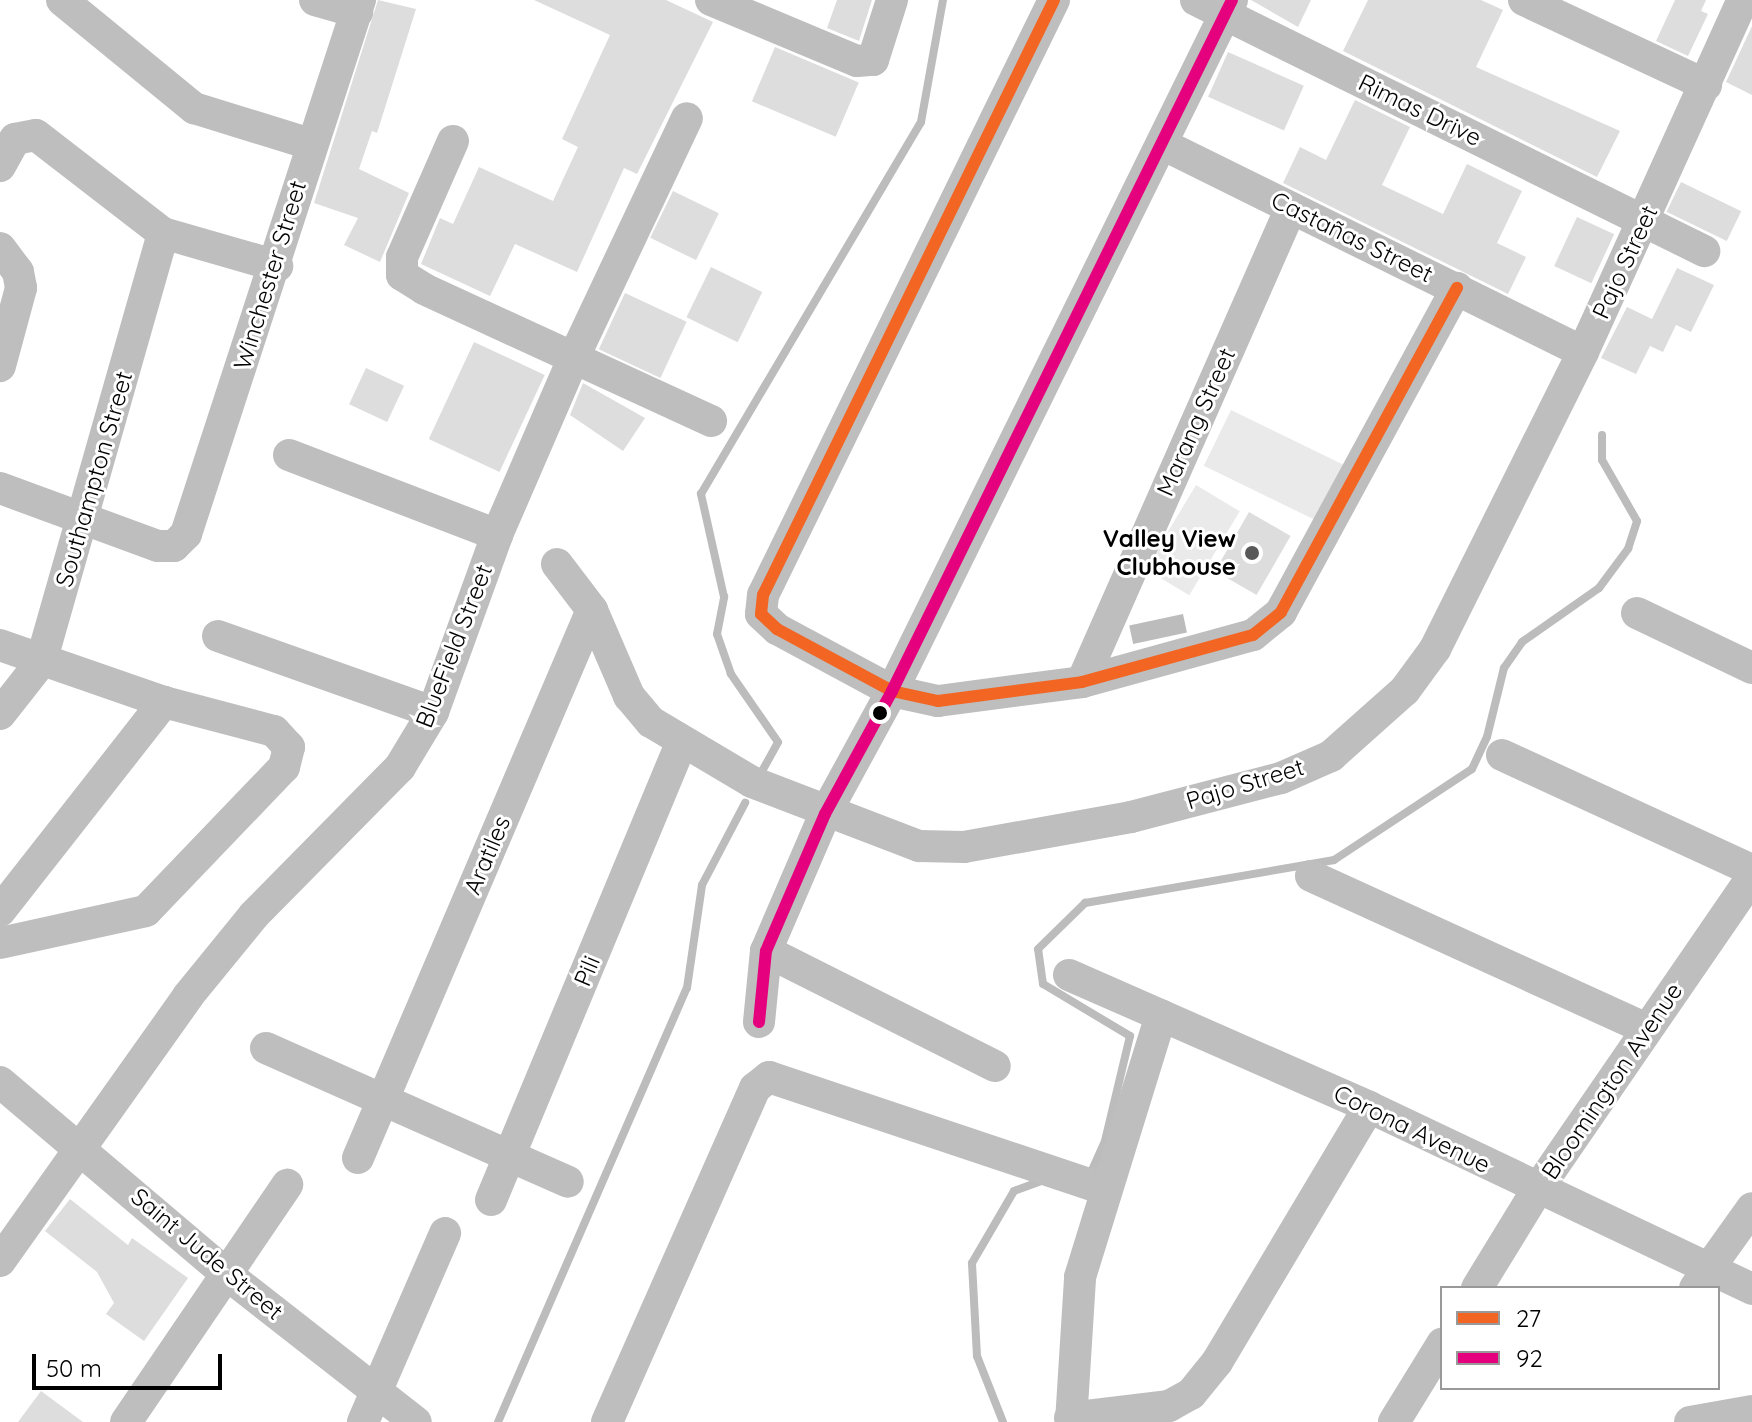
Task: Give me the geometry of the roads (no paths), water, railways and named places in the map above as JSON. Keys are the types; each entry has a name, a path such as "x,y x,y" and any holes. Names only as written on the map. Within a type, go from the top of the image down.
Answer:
{"street":[{"path":"62,0 194,108 310,144"},
{"path":"315,0 359,6"},
{"path":"711,0 857,61 873,60 892,0"},
{"path":"1054,0 763,595 761,614 777,629 892,691 938,701 1082,682 1270,626 1457,288"},
{"name":"Rimas Drive","path":"1196,0 1229,7 1704,251"},
{"path":"1524,0 1706,85"},
{"name":"Pajo Street","path":"557,564 592,610 629,696 651,722 752,782 825,814 919,846 964,847 1131,817 1281,778 1331,756 1405,690 1435,649 1583,352 1743,0"},
{"name":"Winchester Street","path":"82,523 174,546 186,534 277,266 310,144 359,6"},
{"path":"759,1022 766,951 825,814 892,691 1164,145 1229,7"},
{"name":"BlueField Street","path":"0,1261 79,1144 254,915 400,767 433,712 497,535 574,357 687,118"},
{"path":"0,166 15,139 29,133 163,233 277,266"},
{"path":"453,141 402,257 402,275 711,421"},
{"name":"Castañas Street","path":"1164,145 1583,352"},
{"name":"Marang Street","path":"1082,682 1291,208"},
{"name":"Southampton Street","path":"0,714 41,662 163,233"},
{"path":"0,248 18,272 21,288 0,366"},
{"path":"289,455 497,535"},
{"path":"0,488 82,523"},
{"name":"Aratiles","path":"358,1158 592,610"},
{"path":"1637,613 1752,668"},
{"path":"218,636 433,712"},
{"path":"0,645 41,662 164,702 274,731 289,747 284,767 146,911 0,943"},
{"path":"0,911 164,702"},
{"name":"Pili","path":"491,1200 682,742"},
{"path":"1502,755 1752,870"},
{"path":"1311,876 1647,1029"},
{"name":"Bloomington Avenue","path":"1478,1286 1537,1190 1752,877"},
{"path":"766,951 995,1066"},
{"name":"Corona Avenue","path":"1069,975 1369,1107 1537,1190 1701,1278 1752,1289"},
{"path":"1161,1015 1080,1277 1071,1420 1169,1406 1191,1394 1217,1362 1369,1107"},
{"path":"266,1048 568,1182"},
{"path":"607,1422 755,1088 769,1077 782,1078 1106,1190"},
{"name":"Saint Jude Street","path":"0,1082 79,1144 225,1273 416,1422"},
{"path":"126,1422 287,1185"},
{"path":"1701,1278 1752,1208"},
{"path":"363,1422 445,1233"},
{"path":"1394,1422 1440,1347"},
{"path":"1690,1422 1736,1416"}],"waterway":[{"path":"761,773 778,742 731,674 717,634 724,597 701,494 921,122 943,0"},
{"path":"1089,1177 1105,1141 1130,1036 1043,984 1038,949 1085,903 1334,860 1472,769 1487,737 1504,668 1522,642 1599,588 1628,549 1637,521 1602,460 1602,435"},
{"path":"498,1422 687,988 702,885 745,803"},
{"path":"1003,1422 977,1356 972,1263 1014,1191 1039,1182"}],"place":[{"name":"Valley View Clubhouse","path":"1252,553"}]}
